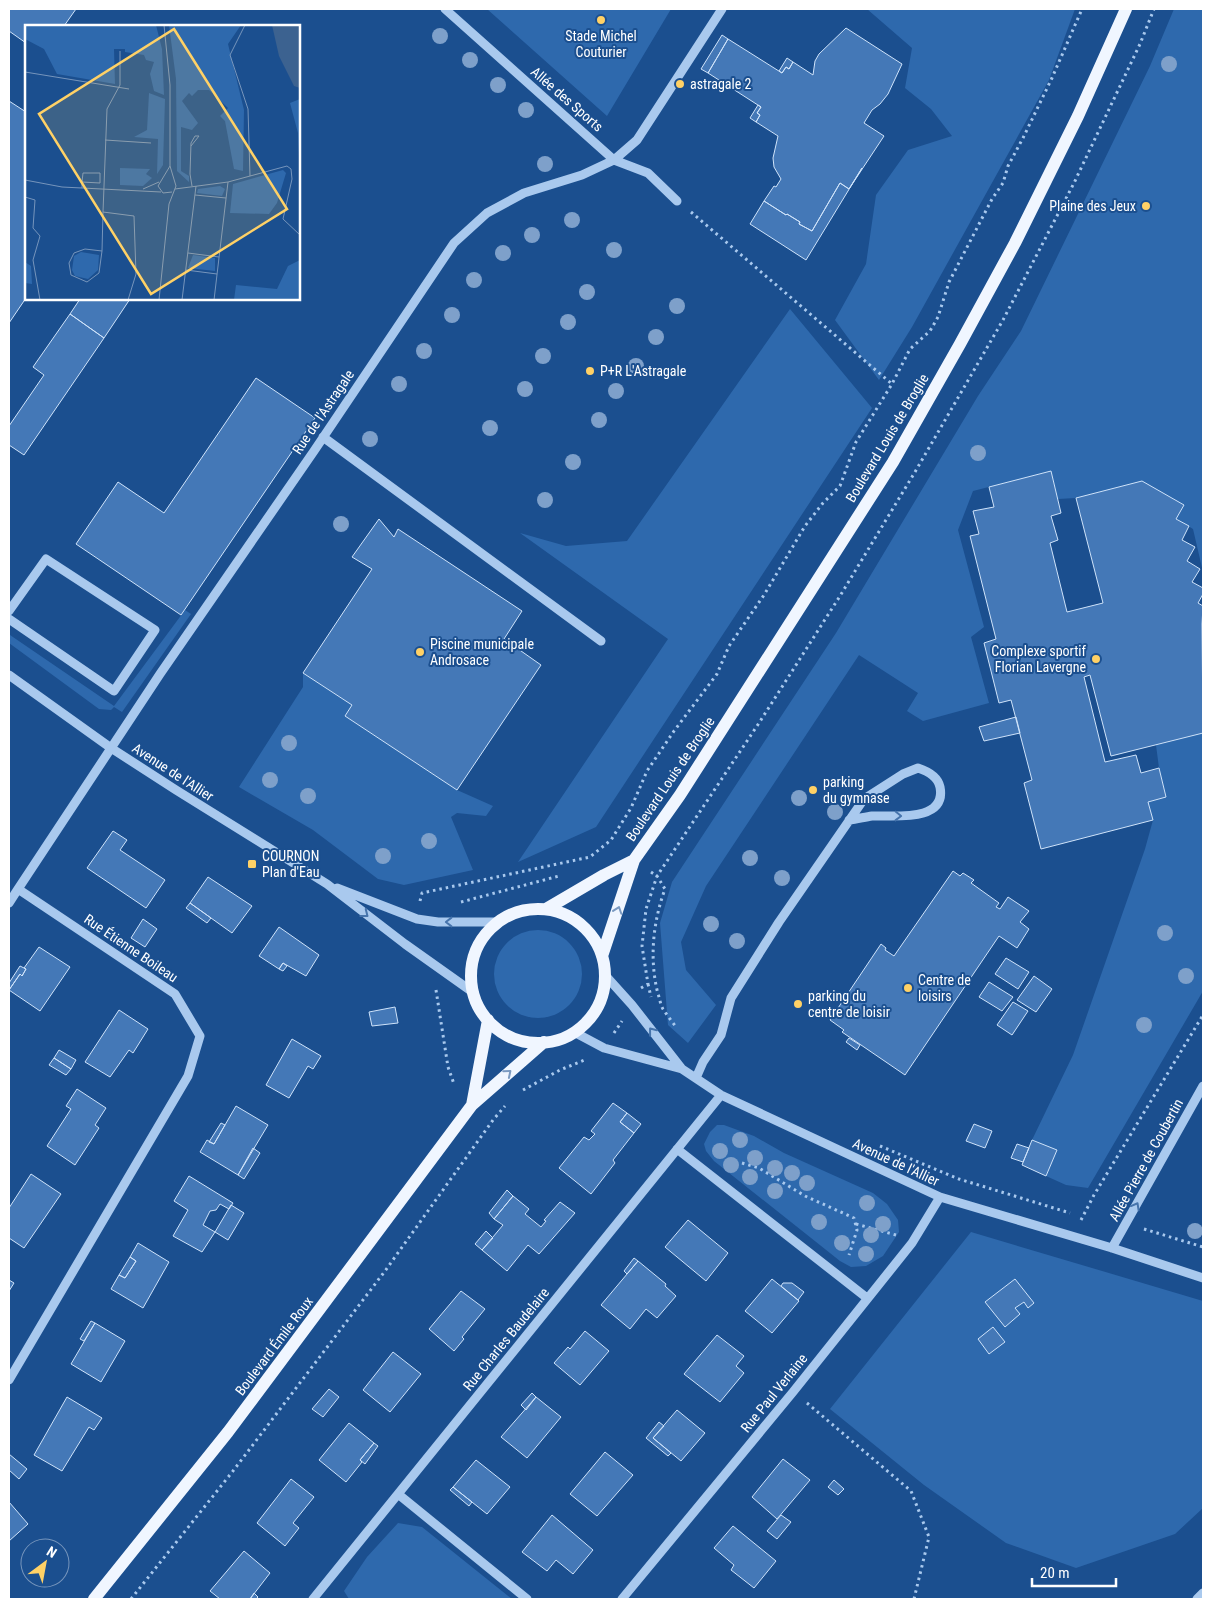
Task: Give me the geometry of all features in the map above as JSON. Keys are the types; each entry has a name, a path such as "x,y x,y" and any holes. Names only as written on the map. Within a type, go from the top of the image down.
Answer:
{"main road":[{"name":"Boulevard Louis de Broglie","path":"602,956 634,860 680,795 897,454 1015,243 1078,116 1126,9"},
{"name":"Boulevard Louis de Broglie","path":"546,909 634,860"},
{"path":"546,909 561,913 575,920 587,930 596,942 602,956 605,974 604,988 594,1013 585,1024 574,1032 560,1039 529,1042 514,1038 488,1020 479,1008 471,977 475,954 486,933 498,922 521,911 546,909"},
{"name":"Boulevard Émile Roux","path":"472,1104 488,1020"},
{"name":"Boulevard Émile Roux","path":"94,1599 228,1432 472,1104 544,1042"}],"street":[{"name":"Allée des Sports","path":"445,9 614,160 648,173 678,201"},
{"name":"Rue de l'Astragale","path":"111,748 454,243 487,214 524,193 582,175 614,160 638,140 722,9"},
{"path":"323,437 601,641"},
{"path":"9,611 46,559 155,630 114,691 9,618"},
{"name":"Avenue de l'Allier","path":"9,675 111,748 228,824 327,884 435,966 474,993"},
{"path":"9,903 111,748"},
{"path":"696,1078 703,1062 721,1036 732,998 784,914 864,799 903,774 918,768 930,772 940,786 939,800 932,809 910,816 872,816 850,820"},
{"name":"Avenue de l'Allier","path":"327,884 416,919 438,922 498,922"},
{"name":"Rue Étienne Boileau","path":"9,1380 188,1076 200,1036 175,994 18,889"},
{"name":"Avenue de l'Allier","path":"605,974 682,1069"},
{"name":"Avenue de l'Allier","path":"574,1032 604,1048 682,1069 721,1095 940,1197 1112,1248 1203,1278"},
{"name":"Allée Pierre de Coubertin","path":"1112,1248 1203,1086"},
{"name":"Rue Charles Baudelaire","path":"315,1596 721,1095"},
{"path":"677,1149 867,1298"},
{"name":"Rue Paul Verlaine","path":"622,1599 793,1392 912,1243 940,1197"},
{"path":"398,1494 527,1599"},
{"path":"1197,1599 1203,1593"},
{"path":"315,1596 326,1599"}],"path":[{"path":"416,919 422,893 590,857 611,840 631,808 647,771 685,715 717,674 729,646 764,594 805,526 823,503 840,486 856,442 892,384 910,349 930,331 938,317 949,282 992,199 1003,183 1008,166 1052,78 1082,9"},
{"path":"678,201 892,384"},
{"path":"611,840 634,860 657,876 665,889 658,907 653,961 662,1007 677,1028"},
{"path":"460,902 563,875"},
{"path":"435,966 436,989 448,1067 456,1090 493,1120"},
{"path":"648,984 652,999"},
{"path":"1072,1236 1094,1195 1203,1015"},
{"path":"873,1143 959,1179 1073,1214"},
{"path":"742,1163 759,1168 805,1196 854,1218 857,1230 849,1255"},
{"path":"1126,1223 1203,1247"},
{"path":"856,1224 892,1232 912,1243"},
{"path":"793,1392 911,1491 929,1537 914,1599"}],"shaded area":[{"path":"487,9 671,9 607,116"},
{"path":"867,9 1075,9 1049,80 912,327 879,380 835,320 866,264 876,195 908,150 952,136 931,109 905,88 912,48"},
{"path":"1174,9 1203,9 1203,572 1193,529 1123,486 1076,498 1058,499 1051,471 973,491 958,530 984,627 971,637 989,703 923,721 907,711 918,693 859,655 706,886 681,942 686,970 716,1005 688,1043 668,1025 660,923 672,882 836,633 978,396 1021,331 1150,66"},
{"path":"790,309 872,408 596,827 518,862 668,639 520,533 566,546 627,541"},
{"path":"185,610 191,614 122,712 114,707 111,710 99,709 9,643 10,635 114,706"},
{"path":"303,673 352,705 345,716 457,790 493,806 486,816 457,813 451,817 473,870 404,885 378,879 313,830 239,787 303,687"},
{"path":"1203,733 1203,991 1088,1188 1066,1185 1046,1176 1057,1150 1032,1140 1073,1055 1145,849 1153,820 1148,802 1166,797 1156,745"},
{"path":"538,930 555,933 563,937 575,949 579,957 582,974 579,991 575,999 563,1011 555,1015 538,1018 521,1015 513,1011 501,999 497,991 494,974 497,957 501,949 513,937 521,933"},
{"path":"717,1125 724,1125 754,1136 784,1153 873,1193 887,1204 898,1220 899,1232 883,1256 866,1266 851,1267 840,1261 714,1161 706,1151 704,1144 710,1132"},
{"path":"971,1232 1203,1301 1203,1508 1175,1534 1076,1568 1006,1543 924,1485 830,1409"},
{"path":"398,1523 422,1527 512,1599 349,1599 344,1591 367,1557"}],"building":[{"path":"9,9 76,9 65,25 25,25 25,42 9,31"},
{"path":"846,28 902,64 888,94 872,110 864,123 884,136 849,189 840,183 812,231 764,201 781,179 774,167 773,158 778,136 756,122 760,115 757,113 761,107 708,73 728,39 782,73 786,67 789,69 793,62 813,75 815,61 819,54"},
{"path":"722,35 728,39 708,73 701,69"},
{"path":"787,58 793,62 789,69 786,67 782,73 779,71"},
{"path":"9,101 25,111 25,299 9,323"},
{"path":"758,105 761,107 757,113 760,115 756,122 750,118"},
{"path":"862,168 806,260 750,224 764,201 812,231 840,183 849,189"},
{"path":"79,300 129,300 104,338 70,314"},
{"path":"70,314 104,338 24,455 9,445 9,426 44,375 33,367"},
{"path":"256,378 315,418 181,615 76,544 118,482 164,513"},
{"name":"Complexe sportif Florian Lavergne","path":"1051,471 1061,513 1051,516 1058,540 1050,543 1067,612 1103,603 1076,498 1142,481 1184,505 1176,519 1189,526 1182,540 1195,547 1187,561 1200,569 1192,582 1203,588 1203,594 1198,603 1203,606 1203,733 1111,756 1090,675 1084,677 1105,762 1136,755 1141,773 1159,768 1166,797 1148,802 1153,820 1041,849 1024,783 1032,780 1011,700 999,703 984,643 996,639 970,536 979,534 973,511 994,507 989,487"},
{"name":"Piscine municipale Androsace","path":"379,519 394,537 398,529 522,611 504,639 541,665 457,790 345,716 352,705 303,673 372,569 352,557"},
{"path":"1016,717 1020,733 984,741 979,727"},
{"path":"113,831 127,840 120,850 165,880 146,908 87,868"},
{"name":"Centre de loisirs","path":"953,871 960,876 963,873 974,880 971,883 999,903 996,907 1000,909 1008,897 1029,911 1020,922 1029,929 1017,948 999,936 905,1075 842,1032 844,1030 830,1020 881,944 886,948 885,950 894,956"},
{"path":"208,877 252,906 232,933 190,903"},
{"path":"190,903 211,918 207,923 186,908"},
{"path":"143,919 157,929 145,947 131,938"},
{"path":"279,927 319,955 306,976 283,963 279,969 259,956"},
{"path":"39,947 70,967 40,1011 9,990 20,974 22,976 26,969 24,968"},
{"path":"1006,958 1029,972 1018,989 995,974"},
{"path":"283,963 287,966 283,971 279,969"},
{"path":"20,966 26,969 22,976 20,974 9,990 9,983"},
{"path":"1034,976 1052,989 1036,1012 1017,1000"},
{"path":"989,982 1013,997 1002,1011 979,997"},
{"path":"1013,1002 1028,1011 1012,1035 997,1025"},
{"path":"395,1007 398,1023 372,1026 369,1012"},
{"path":"119,1010 148,1029 133,1053 129,1050 110,1077 85,1062"},
{"path":"849,1038 860,1045 857,1050 846,1042"},
{"path":"292,1039 321,1056 313,1069 308,1066 289,1098 266,1085"},
{"path":"59,1050 76,1060 71,1069 54,1058"},
{"path":"54,1058 71,1069 66,1075 49,1065"},
{"path":"77,1089 106,1108 95,1125 99,1128 75,1165 47,1146 71,1109 66,1106"},
{"path":"613,1103 627,1113 620,1122 634,1133 613,1160 615,1163 591,1194 559,1168 584,1137 589,1140 595,1134 591,1131"},
{"path":"236,1106 268,1125 238,1175 200,1152 207,1140 214,1144"},
{"path":"627,1113 641,1124 634,1133 620,1122"},
{"path":"221,1123 225,1125 214,1144 209,1142"},
{"path":"974,1124 992,1131 985,1148 966,1141"},
{"path":"1032,1140 1057,1150 1046,1176 1022,1165"},
{"path":"1017,1144 1029,1148 1023,1162 1011,1158"},
{"path":"253,1148 260,1153 244,1179 238,1175"},
{"path":"31,1174 61,1194 24,1248 9,1238 9,1208"},
{"path":"189,1176 233,1203 229,1209 220,1204 216,1210 210,1211 203,1225 215,1232 202,1252 173,1236 188,1210 174,1201"},
{"path":"507,1190 513,1196 494,1219 489,1213"},
{"path":"513,1196 529,1209 525,1214 541,1227 546,1221 544,1220 560,1202 575,1213 539,1254 528,1245 507,1271 482,1250 503,1225 494,1219"},
{"path":"231,1205 244,1213 228,1240 215,1232"},
{"path":"688,1220 728,1253 706,1281 665,1247"},
{"path":"486,1231 493,1238 482,1250 475,1244"},
{"path":"138,1243 169,1262 143,1308 111,1289 119,1275 125,1278 136,1261 130,1257"},
{"path":"130,1257 136,1261 125,1278 119,1275"},
{"path":"634,1258 638,1261 627,1274 624,1271"},
{"path":"638,1261 666,1284 665,1286 676,1296 657,1318 646,1309 630,1329 601,1305"},
{"path":"772,1279 799,1301 772,1333 745,1311"},
{"path":"1015,1279 1034,1303 1028,1308 1024,1302 1015,1308 1020,1314 1005,1327 985,1302"},
{"path":"9,1280 14,1283 9,1291"},
{"path":"783,1283 792,1283 804,1292 798,1300 781,1286"},
{"path":"461,1291 485,1309 462,1337 464,1339 454,1351 429,1329"},
{"path":"91,1321 95,1323 84,1341 80,1339"},
{"path":"95,1323 125,1341 101,1382 71,1364"},
{"path":"993,1327 1005,1342 989,1354 978,1339"},
{"path":"585,1331 609,1351 580,1385 554,1363 568,1347 570,1349"},
{"path":"717,1335 744,1356 736,1366 744,1373 720,1402 684,1374"},
{"path":"393,1352 421,1374 390,1412 363,1390"},
{"path":"329,1389 339,1397 323,1417 312,1409"},
{"path":"532,1393 536,1397 526,1410 521,1405"},
{"path":"67,1397 102,1418 94,1430 89,1427 62,1471 34,1455"},
{"path":"536,1397 561,1417 527,1458 501,1437"},
{"path":"677,1410 705,1433 681,1461 653,1438"},
{"path":"659,1422 664,1426 653,1438 671,1453 668,1456 646,1438"},
{"path":"349,1423 374,1443 346,1482 319,1460"},
{"path":"374,1443 378,1446 365,1464 360,1460"},
{"path":"605,1452 633,1475 597,1516 570,1494"},
{"path":"9,1454 27,1469 19,1479 9,1470"},
{"path":"783,1459 810,1480 777,1519 752,1497"},
{"path":"476,1460 510,1487 487,1514 453,1487"},
{"path":"291,1479 314,1497 293,1523 299,1528 285,1546 257,1523"},
{"path":"834,1480 844,1489 838,1495 828,1487"},
{"path":"453,1487 472,1502 469,1506 450,1490"},
{"path":"9,1502 28,1524 9,1541"},
{"path":"552,1515 593,1550 573,1574 556,1560 547,1571 522,1552"},
{"path":"781,1515 791,1522 777,1539 767,1531"},
{"path":"733,1526 776,1561 754,1588 731,1570 734,1565 714,1548"},
{"path":"244,1551 270,1573 250,1599 220,1599 210,1591"},
{"path":"254,1593 258,1597 250,1599"}],"place":[{"name":"Stade Michel Couturier","path":"601,20"},
{"name":"astragale 2","path":"680,84"},
{"name":"Plaine des Jeux","path":"1146,206"},
{"name":"P+R L'Astragale","path":"590,371"},
{"name":"Piscine municipale Androsace","path":"420,652"},
{"name":"Complexe sportif Florian Lavergne","path":"1096,659"},
{"name":"parking du gymnase","path":"813,790"},
{"name":"COURNON Plan d'Eau","path":"252,864"},
{"name":"Centre de loisirs","path":"908,988"},
{"name":"parking du centre de loisir","path":"798,1004"}]}
